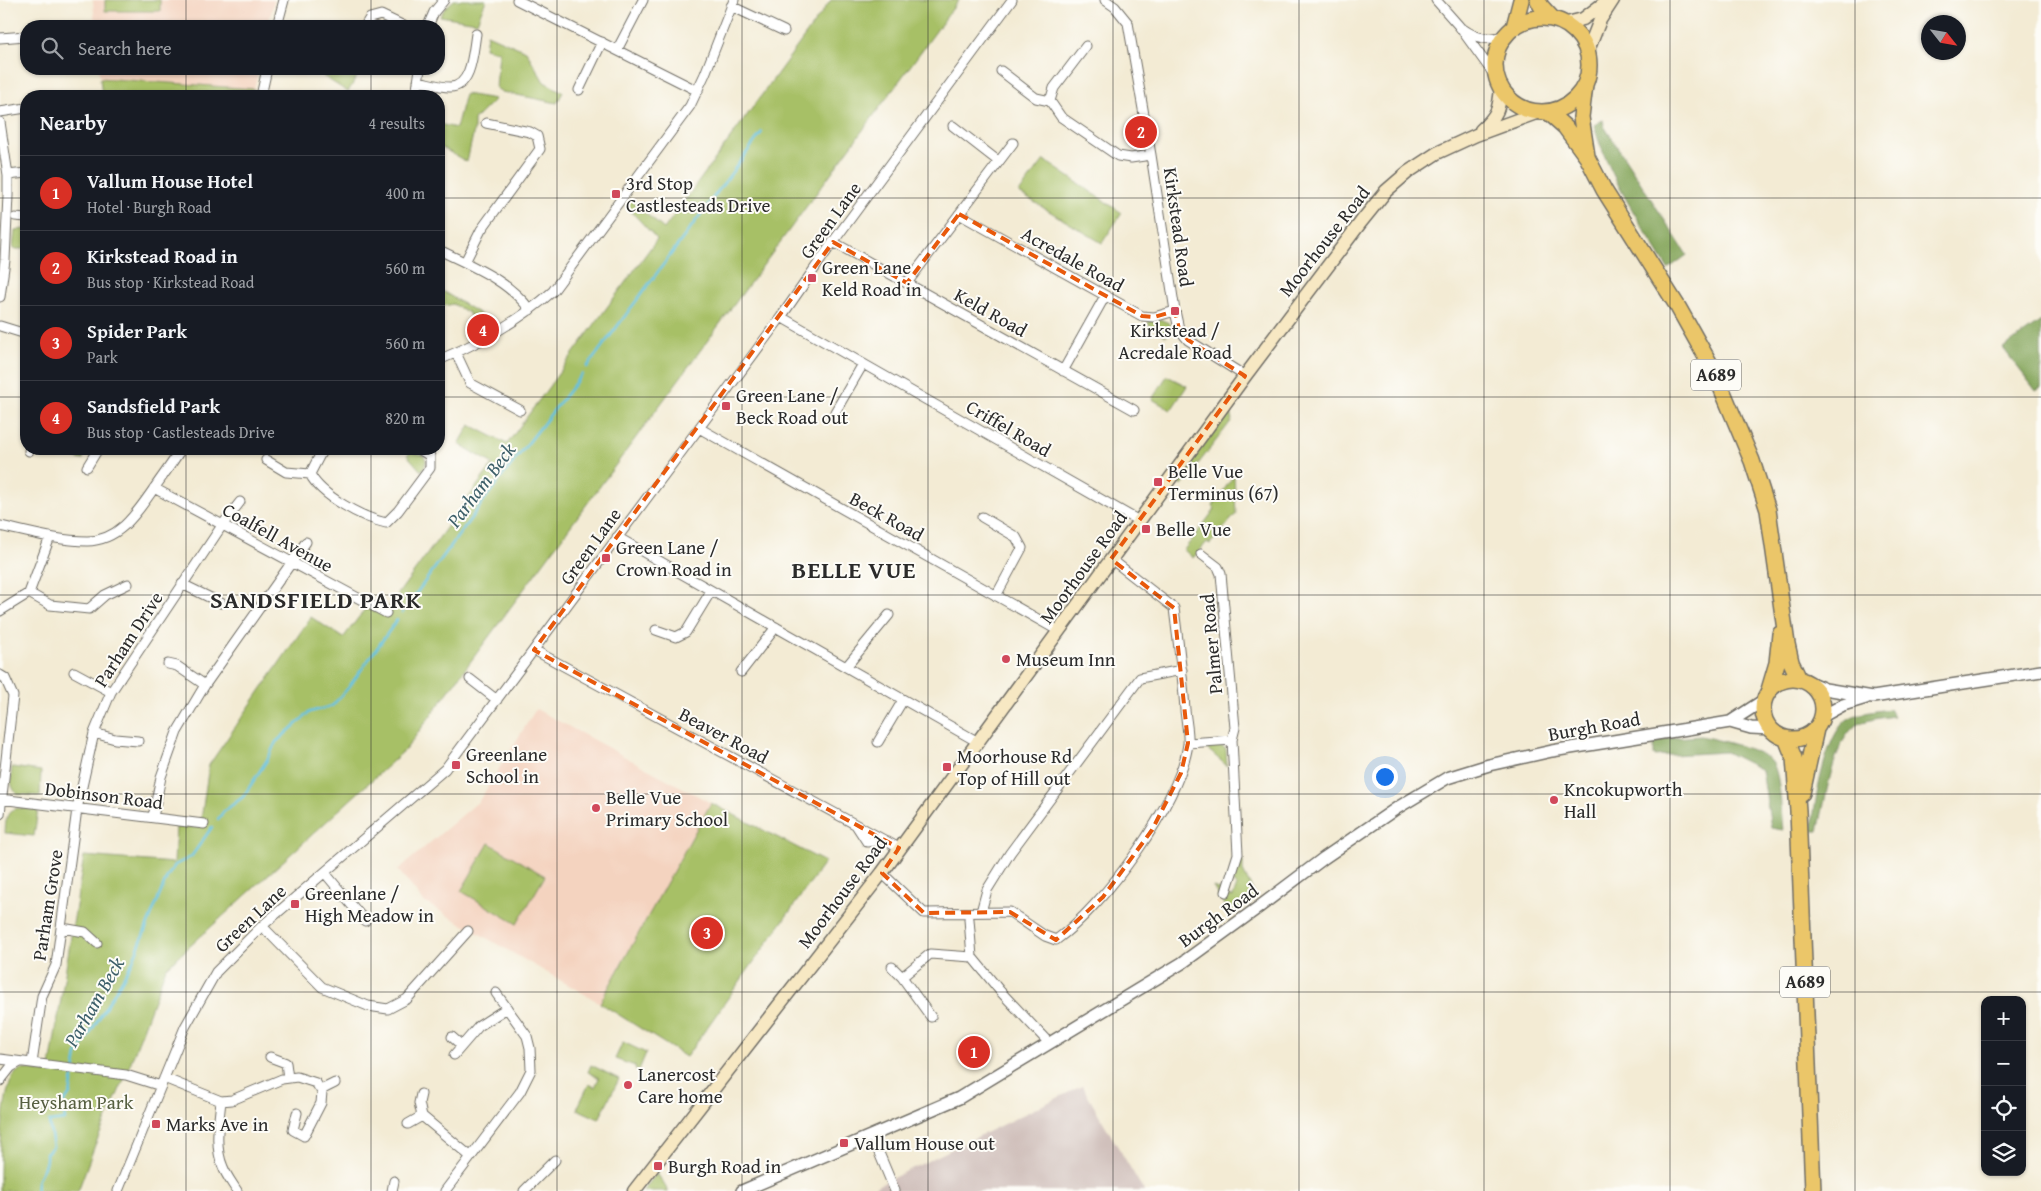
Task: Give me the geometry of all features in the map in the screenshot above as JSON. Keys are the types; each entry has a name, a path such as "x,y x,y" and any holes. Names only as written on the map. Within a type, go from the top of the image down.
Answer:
{"highway":[{"path":"1499,84 1495,62 1498,47 1510,31 1521,0"},
{"name":"A689","path":"1538,0 1541,6 1558,21 1578,34 1584,42 1587,53 1588,75 1581,117 1588,157"},
{"path":"1510,31 1529,19 1558,21"},
{"name":"A689","path":"1499,84 1509,98 1519,105 1542,112 1565,127 1588,157 1604,190 1624,218 1678,306 1715,373 1752,461 1768,510 1782,618 1791,662 1805,681 1822,698 1819,723 1798,811"},
{"path":"1542,112 1556,111 1568,103 1586,84"},
{"name":"A689","path":"1771,729 1765,720 1763,710 1777,664 1782,618"},
{"path":"1767,695 1782,680 1805,681"},
{"path":"1771,729 1786,738 1802,738 1819,723"},
{"name":"A689","path":"1786,738 1794,758 1798,811 1813,1191"}],"main road":[{"path":"1558,21 1583,18 1608,0"},
{"path":"1587,53 1600,20 1613,0"},
{"name":"Moorhouse Road","path":"1476,135 1493,120 1499,110 1499,84"},
{"name":"Moorhouse Road","path":"634,1191 882,872 1245,376 1361,222 1386,192 1408,172 1437,153 1476,135 1542,112"}],"street":[{"path":"279,20 284,0"},
{"path":"431,20 434,12 444,0"},
{"path":"518,0 698,91"},
{"path":"618,50 644,0"},
{"name":"Green Lane","path":"118,1191 185,1027 216,972 262,926 445,769 781,317 833,242 1012,0"},
{"name":"Kirkstead Road","path":"1105,0 1115,7 1128,23 1175,311 1180,329 1188,340 1245,376"},
{"path":"1436,0 1459,26 1499,84"},
{"path":"445,358 530,310 553,291 563,279 681,119 698,91 732,3 784,31"},
{"path":"369,20 381,15 391,20"},
{"path":"1459,26 1470,34 1490,39 1510,31"},
{"path":"418,81 450,87 460,85 467,76 476,34"},
{"path":"0,38 20,36"},
{"path":"579,90 602,42"},
{"path":"1050,101 1054,88 1086,46"},
{"path":"1000,71 1036,98 1050,101 1061,116 1118,156 1131,158 1151,155"},
{"path":"263,90 266,75"},
{"path":"417,90 419,75"},
{"path":"0,112 20,109"},
{"path":"0,122 8,175 3,222 5,260 0,296"},
{"path":"465,262 481,230 540,149 537,136 530,132 486,122"},
{"path":"953,126 998,161"},
{"path":"907,283 1013,143"},
{"path":"8,175 20,174"},
{"name":"Acredale Road","path":"959,214 1142,316 1154,317 1175,311"},
{"path":"15,218 20,218"},
{"name":"Keld Road","path":"833,242 1134,410"},
{"path":"445,253 507,285 530,310"},
{"path":"1063,371 1105,296"},
{"name":"Criffel Road","path":"781,317 1139,521"},
{"path":"0,326 20,332"},
{"path":"456,353 470,384 520,410"},
{"path":"835,412 863,364"},
{"name":"Beck Road","path":"699,428 1059,631"},
{"path":"86,467 94,455"},
{"path":"0,526 50,537 88,541 110,535 130,521 177,455"},
{"path":"310,474 320,455"},
{"path":"310,474 320,489 332,497 371,520 386,523 398,511 430,468 430,456 428,455"},
{"path":"266,460 286,472 310,474"},
{"name":"Coalfell Avenue","path":"154,488 386,613"},
{"name":"Parham Drive","path":"77,809 94,733 111,692 222,524 240,502"},
{"path":"982,518 1016,537 1022,548 996,596"},
{"path":"0,611 29,593 50,537"},
{"path":"617,537 978,742"},
{"path":"153,817 161,776 177,732 205,685 290,562 306,542"},
{"name":"Palmer Road","path":"1201,554 1218,567 1221,574 1235,728 1232,740 1238,854 1226,892"},
{"path":"882,872 924,913 1010,912 1046,936 1056,940 1073,928 1103,897 1152,830 1181,773 1188,743 1182,670 1174,608 1111,559"},
{"path":"29,593 50,605 89,609 105,595 128,584"},
{"path":"182,584 221,603"},
{"path":"656,630 676,637 686,632 711,591"},
{"path":"846,667 889,615"},
{"path":"741,672 776,627"},
{"name":"Beaver Road","path":"534,650 856,824 867,842 884,840 899,848"},
{"path":"168,664 177,666 205,685"},
{"path":"981,912 987,890 1010,853 1140,678 1182,670"},
{"path":"1819,723 1843,705 1870,696 2041,671"},
{"path":"74,672 111,692"},
{"path":"0,675 5,678 13,696 0,814"},
{"path":"470,679 497,700"},
{"path":"1805,681 1825,689 1870,696"},
{"name":"Burgh Road","path":"1730,722 1767,695"},
{"path":"878,742 903,700"},
{"name":"Burgh Road","path":"742,1191 959,1098 1182,963 1324,858 1397,808 1447,778 1489,765 1552,751 1730,722 1751,728 1771,729"},
{"path":"94,733 115,739 138,741"},
{"path":"1188,743 1232,740"},
{"name":"Dobinson Road","path":"1,799 204,824"},
{"name":"Parham Grove","path":"32,1063 42,996 56,965 77,809"},
{"path":"325,873 365,921"},
{"path":"969,919 972,956 1000,991 1049,1043"},
{"path":"262,926 322,987 368,1006 388,1009 406,999 468,931"},
{"path":"62,928 85,932 97,943"},
{"path":"902,977 930,954 972,956"},
{"path":"892,966 931,1017"},
{"path":"445,1191 520,1092 530,1070 528,1036 496,992"},
{"path":"454,1055 479,1026 507,1008"},
{"path":"452,1037 461,1045"},
{"path":"270,1057 286,1063 288,1078"},
{"path":"0,1059 126,1075 162,1082 221,1101 232,1100 282,1079 297,1078 316,1083 322,1092 320,1103 304,1136 293,1130 297,1113"},
{"path":"0,1081 11,1067 20,1062"},
{"path":"321,1090 335,1083"},
{"path":"421,1094 419,1103 422,1116 470,1156"},
{"path":"221,1101 218,1130 220,1154 223,1166 237,1191"},
{"path":"408,1124 422,1116"},
{"path":"872,1136 895,1191"},
{"path":"524,1191 555,1160"},
{"path":"392,1191 394,1181"}],"highlighted area":[{"path":"959,214 1142,316 1154,317 1175,311 1179,329 1188,340 1245,376 1111,559 1174,608 1188,743 1181,773 1152,830 1103,897 1056,940 1010,912 924,913 882,873 899,848 534,650 833,242 907,283"}],"shaded area":[{"path":"93,0 274,0 269,20 95,20"},
{"path":"100,75 258,75 254,89 100,78"},
{"name":"Belle Vue Primary School","path":"536,709 711,803 600,1003 424,902 398,870 479,801"},
{"path":"1082,1086 1144,1191 867,1191 911,1169"}],"green space":[{"path":"105,0 160,0 160,11 105,11"},
{"path":"454,0 486,0 477,22 440,16 445,8"},
{"name":"Heysham Park","path":"831,0 959,0 406,749 166,968 126,1075 95,1145 78,1191 0,1191 4,1107 12,1078 21,1070 49,1073 84,856 174,863 176,827 200,827 209,765 311,617 343,638 365,609 384,613 493,464 459,444 470,425 507,444 657,239 625,205 630,200 664,229"},
{"path":"487,34 526,51 544,82 563,92 557,103 502,92 496,88 499,52 485,48"},
{"path":"358,75 349,90 345,90 323,76"},
{"path":"100,78 254,89 254,90 101,90"},
{"path":"465,94 495,99 474,120 474,130 467,162 445,149 445,125 456,128"},
{"path":"1603,120 1604,126 1687,255 1668,269 1626,199 1608,163 1594,125"},
{"path":"1044,160 1122,213 1102,243 1019,193"},
{"path":"15,230 20,230 20,249 13,249"},
{"path":"445,293 480,314 491,324 475,334 469,313 453,304 445,306"},
{"path":"1162,320 1169,323 1174,329 1166,336 1148,324 1149,321"},
{"path":"2041,321 2041,388 2036,391 2003,348"},
{"path":"1167,376 1187,386 1171,410 1152,399"},
{"path":"1229,407 1232,420 1182,485 1179,483 1180,471"},
{"path":"66,455 85,455 82,460"},
{"path":"407,455 423,455 426,460 425,466 421,471"},
{"path":"1234,475 1236,514 1210,544 1207,542 1193,558 1184,550 1215,509 1213,506"},
{"path":"1889,709 1893,716 1859,724 1850,731 1843,742 1831,772 1818,831 1812,831 1822,770 1833,739 1840,727 1848,719 1856,715"},
{"path":"1701,736 1748,749 1771,761 1779,784 1783,830 1771,828 1762,770 1726,752 1654,756 1654,745 1660,739"},
{"path":"1218,745 1226,749 1227,766 1205,747"},
{"path":"12,767 41,771 40,796 17,794 14,791 11,778"},
{"path":"711,803 825,862 686,1057 600,1003"},
{"path":"18,808 38,810 34,836 5,833 8,814"},
{"path":"489,843 545,876 517,924 461,891"},
{"path":"1239,861 1243,861 1243,871 1256,897 1230,914 1213,887 1221,890 1221,894 1233,897 1237,886 1233,883 1233,880"},
{"path":"623,1042 646,1053 639,1070 635,1069 635,1066 615,1059"},
{"path":"591,1065 619,1079 599,1119 577,1109 589,1084 595,1087 599,1078 588,1072"},
{"path":"657,1173 668,1191 643,1191"}],"waterway":[{"name":"Parham Beck","path":"587,367 762,132"},
{"name":"Parham Beck","path":"402,613 490,492 582,374"},
{"name":"Parham Beck","path":"218,819 224,811 243,797 267,760 276,742 310,712 332,706 349,687 397,620"},
{"name":"Parham Beck","path":"37,1191 37,1181 45,1164 46,1153 53,1147 49,1122 65,1120 63,1104 70,1094 77,1055 132,963 167,877 175,865 191,857 212,827"}],"place":[{"name":"Kirkstead Road in","path":"1141,132"},
{"name":"3rd Stop Castlesteads Drive","path":"616,194"},
{"name":"Green Lane Keld Road in","path":"812,278"},
{"name":"Kirkstead / Acredale Road","path":"1175,311"},
{"name":"Sandsfield Park","path":"483,330"},
{"name":"Green Lane / Beck Road out","path":"726,406"},
{"name":"Belle Vue Terminus (67)","path":"1158,482"},
{"name":"Belle Vue","path":"1146,529"},
{"name":"Green Lane / Crown Road in","path":"606,558"},
{"name":"Museum Inn","path":"1006,659"},
{"name":"Greenlane School in","path":"456,765"},
{"name":"Moorhouse Rd Top of Hill out","path":"947,767"},
{"name":"Kncokupworth Hall","path":"1554,800"},
{"name":"Belle Vue Primary School","path":"596,808"},
{"name":"Greenlane / High Meadow in","path":"295,904"},
{"name":"Spider Park","path":"707,933"},
{"name":"Vallum House Hotel","path":"974,1052"},
{"name":"Lanercost Care home","path":"628,1085"},
{"name":"Marks Ave in","path":"156,1124"},
{"name":"Vallum House out","path":"844,1143"},
{"name":"Burgh Road in","path":"658,1166"}],"district":[{"name":"BELLE VUE","path":"854,570"},
{"name":"SANDSFIELD PARK","path":"316,600"}]}
